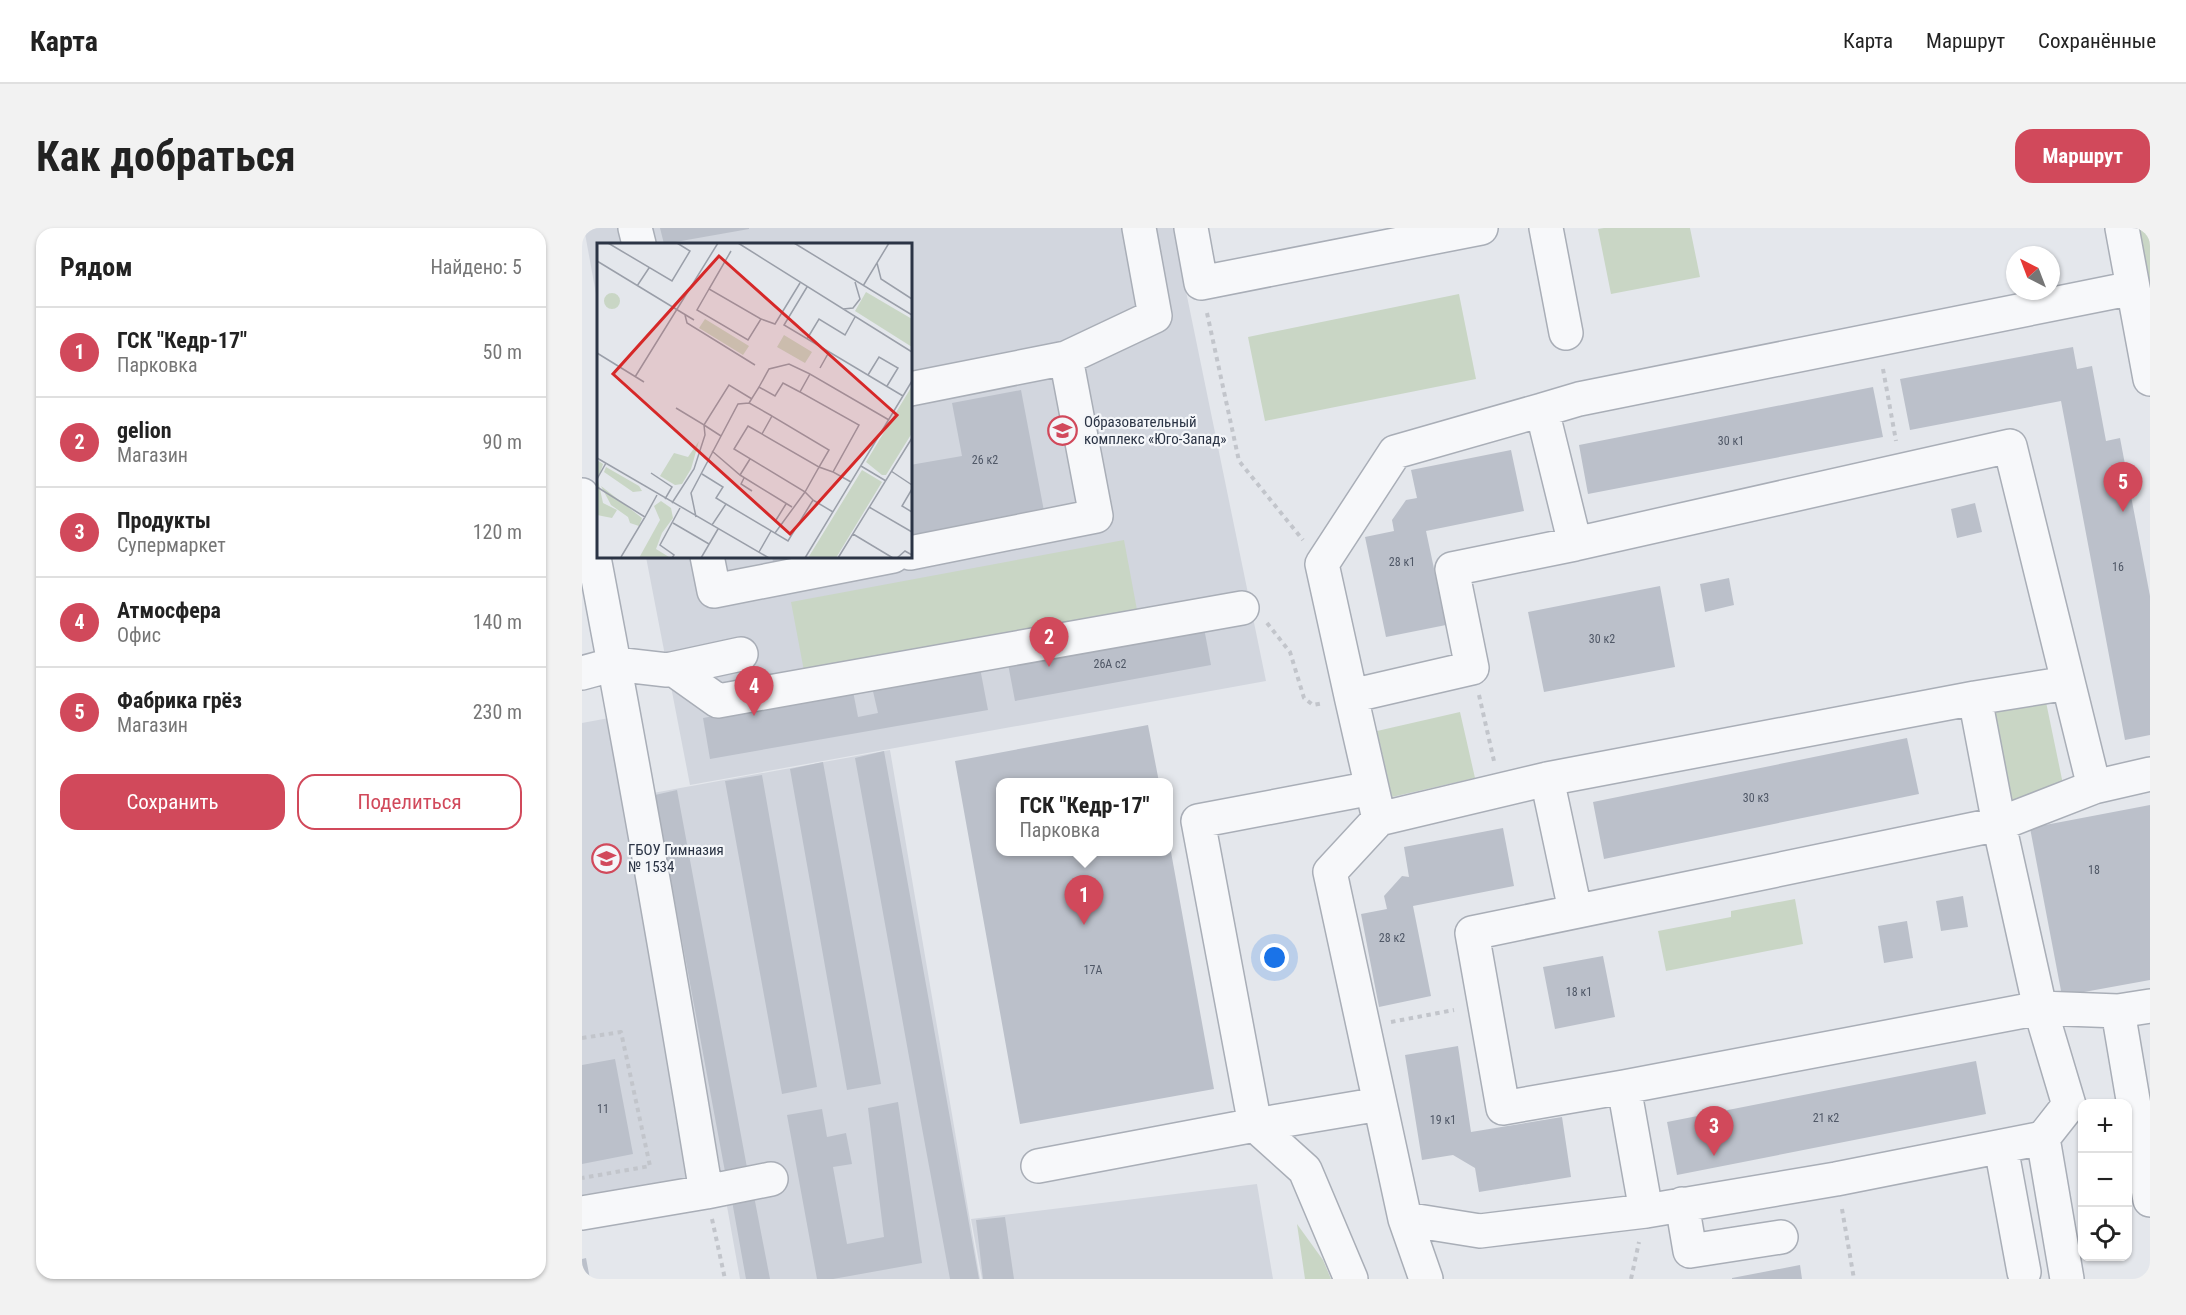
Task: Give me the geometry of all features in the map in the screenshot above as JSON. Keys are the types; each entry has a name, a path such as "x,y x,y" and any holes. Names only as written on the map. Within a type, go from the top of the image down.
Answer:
{"street":[{"path":"635,228 639,243"},
{"path":"912,389 1066,358 1155,316 1139,228"},
{"path":"1191,228 1201,284 1375,238 1480,228"},
{"path":"1546,228 1566,333"},
{"path":"2122,228 2150,379"},
{"path":"1376,803 1340,699 1322,564 1395,452 1579,399 2133,288"},
{"path":"912,553 1096,516 1066,358"},
{"path":"1542,410 1575,544"},
{"path":"1340,699 1472,668 1452,569 1575,544 2010,446 2094,787"},
{"path":"582,495 615,664 673,990 706,1192"},
{"path":"707,558 714,591 883,558"},
{"path":"673,669 718,701 1242,608"},
{"path":"582,673 615,664 673,669 741,654"},
{"path":"1350,1279 1305,1170 1255,1125 1198,821 1501,790 1547,779 2068,682"},
{"path":"1405,1219 1480,1231 1646,1210 1836,1179 2043,1138 2069,1105 2040,1008 1999,824 1975,698"},
{"path":"2150,774 2094,787 1999,824 1472,933 1503,1108 2040,1008 2118,1011 2150,1006"},
{"path":"1547,779 1575,910"},
{"path":"1376,803 1330,872 1405,1219 1426,1279"},
{"path":"2118,1011 2150,1200"},
{"path":"1624,1087 1646,1210"},
{"path":"1038,1166 1380,1104"},
{"path":"2043,1138 2067,1279"},
{"path":"2001,1147 2024,1272"},
{"path":"582,1213 771,1179"},
{"path":"1682,1204 1690,1251 1781,1236"}],"path":[{"path":"1209,320 1239,461 1322,564"},
{"path":"1877,338 1901,471"},
{"path":"1242,608 1260,614 1290,652 1304,698 1313,705 1340,699"},
{"path":"1472,668 1501,790"},
{"path":"1364,1027 1485,1005"},
{"path":"582,1038 621,1032 650,1166 582,1178"},
{"path":"1836,1179 1854,1279"},
{"path":"706,1192 725,1279"}],"shaded area":[{"name":"Образовательный комплекс «Юго-Запад»","path":"584,228 1173,228 1266,681 690,785 646,558 912,558 912,243 597,243 597,300"},
{"name":"ГБОУ Гимназия № 1534","path":"609,718 687,1181 582,1199 582,723"},
{"path":"890,750 980,1279 740,1279 653,793"},
{"path":"1257,1184 1273,1279 982,1279 971,1219"}],"green space":[{"path":"1690,228 1700,277 1611,294 1598,229"},
{"path":"2138,228 2150,228 2150,289"},
{"path":"1459,294 1476,379 1265,421 1248,337"},
{"path":"1124,540 1137,610 804,671 791,602"},
{"path":"2046,702 2064,789 2010,815 1990,704"},
{"path":"1460,712 1475,778 1392,797 1377,731"},
{"path":"1795,899 1803,944 1666,971 1658,931 1731,917 1731,911"},
{"path":"1297,1224 1323,1260 1331,1279 1305,1279"}],"building":[{"path":"660,228 749,228 670,243 664,243"},
{"path":"2073,347 2077,369 2092,366 2106,441 2120,438 2150,596 2150,735 2125,740 2061,401 1910,430 1900,379"},
{"path":"1873,387 1883,437 1588,494 1579,445"},
{"path":"1021,390 1044,511 912,536 912,465 962,456 952,403"},
{"path":"1511,450 1524,511 1426,531 1446,625 1386,637 1365,537 1394,531 1392,520 1406,500 1417,498 1411,470"},
{"path":"1975,503 1982,532 1957,538 1951,509"},
{"path":"772,558 795,558 773,562"},
{"path":"1729,578 1734,605 1705,612 1700,584"},
{"path":"1660,586 1675,667 1544,692 1528,612"},
{"path":"1204,628 1211,665 1015,701 1008,664"},
{"path":"980,668 988,710 710,759 703,718 853,691 858,717 878,713 872,687"},
{"path":"1148,725 1158,778 996,778 996,856 1172,856 1214,1089 1020,1124 955,761"},
{"path":"1907,738 1919,794 1604,859 1593,802"},
{"path":"884,751 979,1279 950,1279 855,758"},
{"path":"823,762 881,1084 847,1090 790,769"},
{"path":"762,775 817,1087 782,1094 725,781"},
{"path":"677,790 748,1173 726,1177 655,795"},
{"path":"2150,805 2150,980 2062,996 2030,828"},
{"path":"1503,828 1514,886 1413,906 1431,996 1379,1007 1361,914 1387,909 1384,896 1402,876 1409,877 1404,847"},
{"path":"1963,896 1968,927 1941,931 1936,901"},
{"path":"1907,921 1913,958 1884,963 1878,926"},
{"path":"1603,956 1615,1017 1555,1029 1543,967"},
{"path":"1458,1046 1471,1132 1562,1117 1571,1177 1479,1192 1475,1168 1453,1155 1422,1160 1405,1055"},
{"path":"615,1059 633,1154 582,1164 582,1065"},
{"path":"1976,1061 1986,1114 1677,1175 1667,1122"},
{"path":"898,1102 922,1263 833,1279 817,1279 787,1115 822,1109 827,1137 846,1133 852,1164 833,1167 847,1244 884,1237 868,1108"},
{"path":"754,1196 770,1279 746,1279 732,1201"},
{"path":"1005,1217 1014,1279 983,1279 976,1220"},
{"path":"586,1258 590,1279 582,1279 582,1259"},
{"path":"1800,1265 1802,1279 1732,1279 1732,1278"}],"place":[{"name":"Образовательный комплекс «Юго-Запад»","path":"1063,431"},
{"name":"Фабрика грёз","path":"2123,512"},
{"name":"gelion","path":"1049,667"},
{"name":"Атмосфера","path":"754,716"},
{"name":"ГБОУ Гимназия № 1534","path":"607,859"},
{"name":"ГСК \"Кедр-17\"","path":"1084,925"},
{"name":"Продукты","path":"1714,1156"}]}
